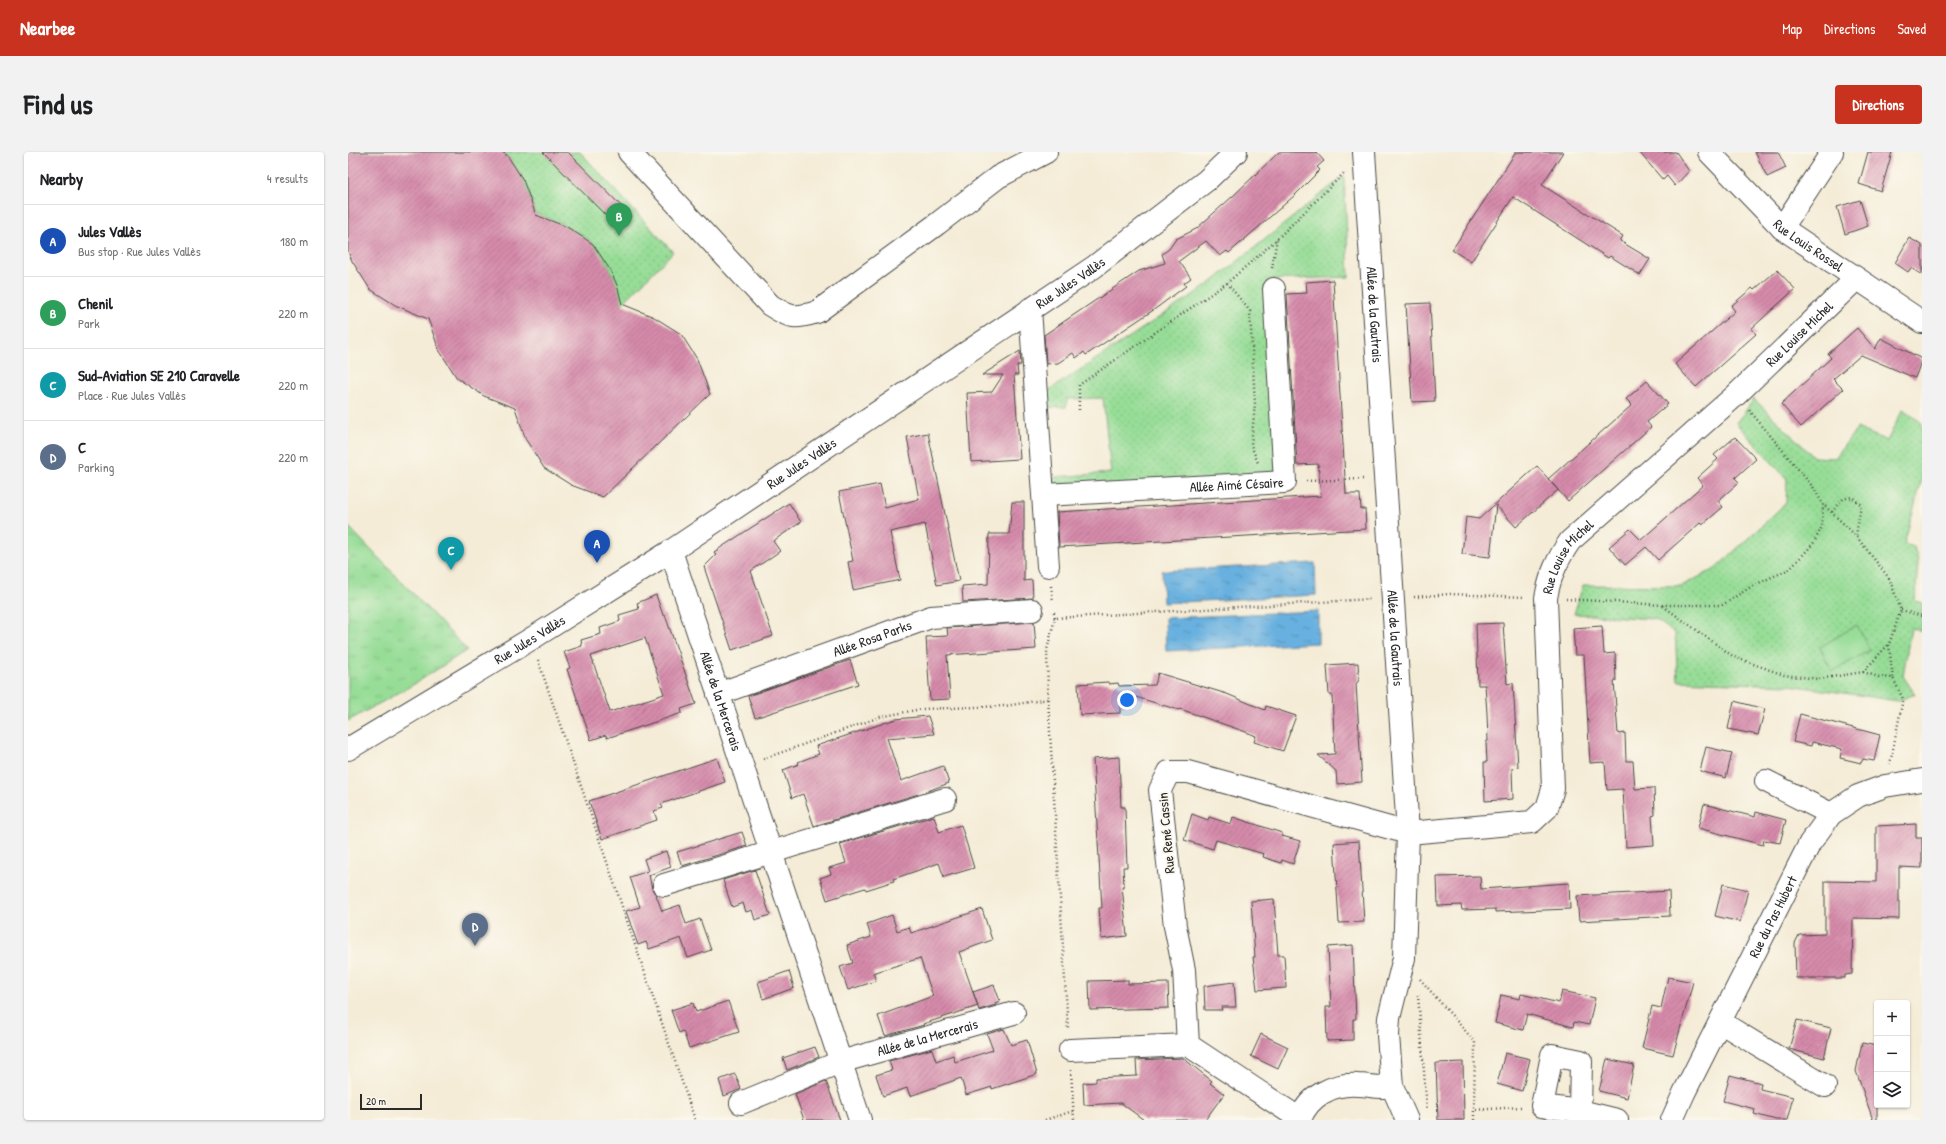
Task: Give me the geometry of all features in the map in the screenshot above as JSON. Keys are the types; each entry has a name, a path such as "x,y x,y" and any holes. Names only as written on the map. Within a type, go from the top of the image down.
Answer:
{"street":[{"path":"629,152 770,306 786,316 802,316 817,312 938,224 998,177 1046,152"},
{"name":"Rue Jules Vallès","path":"348,749 490,662 531,639 671,551 1094,266 1207,180 1236,152"},
{"name":"Allée de la Gautrais","path":"1364,152 1408,834 1404,958 1389,1018 1388,1035 1392,1086 1407,1120"},
{"name":"Rue Louis Rossel","path":"1709,152 1782,228 1922,322"},
{"path":"1782,228 1832,152"},
{"name":"Rue Louise Michel","path":"1408,834 1532,822 1547,808 1552,789 1553,768 1546,598 1549,579 1556,560 1570,541 1736,394 1856,279"},
{"name":"Allée Aimé Césaire","path":"1044,495 1285,482 1274,289"},
{"path":"1030,309 1048,566"},
{"name":"Allée de la Mercerais","path":"671,551 860,1120"},
{"name":"Allée Rosa Parks","path":"718,694 931,617 1032,610"},
{"name":"Rue René Cassin","path":"1188,1045 1184,970 1175,926 1160,790 1170,772 1188,772 1408,834"},
{"name":"Rue du Pas Hubert","path":"1672,1120 1684,1093 1810,843 1831,814 1858,796 1885,786 1922,780"},
{"path":"1766,781 1831,814"},
{"path":"664,885 770,851 945,799"},
{"name":"Allée de la Mercerais","path":"741,1103 840,1062 1014,1013"},
{"path":"1720,1022 1825,1086"},
{"path":"1070,1050 1188,1045 1300,1119 1307,1106 1316,1096 1329,1089 1350,1085 1382,1088 1392,1086"},
{"path":"1580,1111 1582,1060 1552,1055 1542,1106 1580,1111 1617,1120"}],"path":[{"path":"1079,410 1079,385 1227,283 1277,239 1349,167"},
{"path":"1274,289 1272,268 1277,239"},
{"path":"1227,283 1250,311 1255,404 1251,445 1257,459 1260,484"},
{"path":"1736,394 1813,487 1823,504 1856,536 1889,578 1901,610 1889,644 1863,672"},
{"path":"1285,482 1368,479"},
{"path":"1832,512 1843,499 1852,497 1861,505 1856,536"},
{"path":"1032,610 1055,618 1450,594 1663,605 1722,605 1754,585 1790,570 1814,544 1822,527 1823,504"},
{"path":"1048,566 1053,603"},
{"path":"1663,605 1734,657 1784,675 1820,679 1863,672 1879,677 1893,678"},
{"path":"1054,610 1055,618 1047,650 1048,698 1074,1120"},
{"path":"1901,610 1922,616"},
{"path":"531,639 695,1120"},
{"path":"1885,786 1903,699 1893,678 1889,644"},
{"path":"743,766 880,717 921,709 1005,706 1048,698"},
{"path":"1417,982 1416,974 1475,1042 1474,1120"},
{"path":"1418,990 1427,1112"},
{"path":"1474,1110 1542,1106"},
{"path":"1045,1120 1074,1111"}],"green space":[{"path":"502,152 580,152 673,252 622,304 612,274 600,252 583,236 567,227 535,213 519,171"},
{"path":"1344,176 1349,277 1268,280 1277,477 1052,490 1052,477 1111,473 1103,398 1067,399 1066,407 1045,408 1042,395 1208,285"},
{"path":"1754,399 1814,457 1835,458 1857,428 1887,441 1903,409 1922,423 1922,479 1904,544 1914,547 1918,561 1915,601 1922,603 1922,631 1911,628 1903,676 1915,694 1898,701 1789,685 1678,681 1675,633 1655,619 1574,614 1583,585 1681,586 1715,569 1786,503 1787,479 1736,423"},
{"path":"348,526 467,650 416,683 348,721"},
{"path":"1857,625 1870,650 1832,672 1820,647"}],"water":[{"path":"1315,563 1316,595 1163,603 1162,571"},
{"path":"1318,611 1318,643 1166,651 1165,618"}],"building":[{"path":"348,152 502,152 507,155 523,180 536,215 567,227 593,244 610,270 617,285 622,304 654,317 681,334 697,359 710,394 603,497 571,485 544,468 526,440 515,408 484,396 457,378 439,350 428,319 395,305 370,289 352,261 348,251"},
{"path":"543,152 568,152 631,216 619,229"},
{"path":"1279,152 1316,152 1324,161 1317,167 1320,170 1295,195 1229,253 1227,251 1220,256 1206,241 1179,261 1191,278 1184,283 1186,286 1155,309 1086,355 1084,352 1076,358 1073,353 1058,363 1046,364 1044,335 1139,271 1165,263 1162,254 1169,249 1176,239 1196,229"},
{"path":"1516,152 1563,152 1542,185 1623,236 1620,241 1650,259 1640,275 1610,256 1608,258 1513,197 1471,262 1452,250"},
{"path":"1639,152 1676,152 1689,171 1675,186 1667,176 1663,180"},
{"path":"1755,152 1778,152 1786,168 1767,177"},
{"path":"1868,152 1892,152 1881,191 1859,184"},
{"path":"1860,200 1868,226 1845,234 1837,207"},
{"path":"1909,238 1922,245 1922,275 1911,268 1908,272 1895,263"},
{"path":"1777,270 1795,289 1751,329 1756,334 1696,387 1675,364 1735,311 1731,306 1752,288 1754,290"},
{"path":"1333,280 1346,494 1360,494 1361,509 1365,509 1366,529 1059,547 1057,512 1321,496 1318,464 1297,465 1287,294 1307,293 1306,282"},
{"path":"1430,303 1435,401 1412,402 1406,304"},
{"path":"1857,328 1875,349 1881,338 1922,359 1915,378 1861,355 1833,379 1843,389 1801,427 1781,404 1831,358 1828,354"},
{"path":"1020,351 1021,365 1017,365 1018,375 1014,375 1020,459 971,462 967,393 992,392 1003,375 982,375"},
{"path":"1647,381 1668,404 1647,422 1651,427 1568,501 1548,479 1632,405 1626,399"},
{"path":"928,433 959,581 937,585 925,524 890,532 900,580 853,590 848,562 853,561 839,492 880,484 885,508 919,499 907,437"},
{"path":"1735,437 1756,459 1735,478 1739,482 1718,501 1723,507 1702,525 1700,523 1658,560 1646,547 1625,565 1609,547 1630,529 1641,540 1703,485 1697,478 1718,459 1714,455"},
{"path":"1537,466 1558,490 1516,527 1496,505 1490,557 1462,554 1466,517 1479,519"},
{"path":"1012,502 1024,502 1024,581 1032,580 1033,598 963,602 962,586 988,584 989,534 1009,534"},
{"path":"789,503 801,522 773,541 780,551 751,571 773,636 732,650 704,567 716,555 714,552"},
{"path":"656,595 663,615 665,615 696,704 681,709 682,713 607,738 606,735 591,740 567,669 570,668 564,652 582,646 581,640 601,634 600,628 620,621 619,615 639,609 637,603","holes":["645,638 664,694 610,712 591,656"]},
{"path":"1034,622 1036,649 947,655 950,699 930,700 926,637 948,636 947,628"},
{"path":"1503,623 1507,684 1513,683 1518,767 1512,768 1513,799 1485,801 1484,762 1487,762 1487,713 1485,685 1478,685 1476,624"},
{"path":"1602,626 1604,654 1615,653 1616,681 1614,681 1618,734 1625,733 1626,761 1633,761 1635,789 1654,788 1655,815 1652,816 1654,845 1626,847 1623,789 1607,790 1605,762 1590,763 1584,655 1575,655 1573,628"},
{"path":"850,660 858,684 755,718 748,696"},
{"path":"1358,663 1359,680 1356,684 1362,782 1337,784 1336,771 1318,755 1335,754 1332,695 1329,695 1327,665"},
{"path":"1158,673 1227,694 1265,710 1266,706 1296,716 1283,751 1254,742 1256,736 1246,732 1180,709 1179,710 1129,695 1129,705 1120,705 1120,713 1080,715 1078,684 1108,682 1109,684 1118,683 1119,686 1155,685"},
{"path":"1734,701 1765,709 1758,735 1728,729"},
{"path":"1800,714 1880,735 1874,761 1863,759 1861,763 1840,758 1842,749 1812,742 1811,746 1793,742"},
{"path":"928,716 934,734 887,738 901,781 943,766 949,783 925,792 814,826 803,794 792,798 783,770 799,764 798,762 819,754 816,746 896,719"},
{"path":"1706,747 1732,753 1726,778 1700,771"},
{"path":"1119,757 1121,807 1125,807 1127,867 1123,867 1124,886 1122,886 1127,936 1101,939 1099,908 1102,908 1093,759"},
{"path":"717,758 725,782 661,804 663,808 654,811 657,820 602,839 589,801"},
{"path":"1704,804 1755,817 1756,812 1786,820 1780,843 1764,840 1763,845 1698,828"},
{"path":"1192,814 1208,820 1209,817 1231,824 1233,817 1282,833 1282,836 1300,841 1293,864 1282,860 1281,863 1263,857 1264,854 1216,840 1213,849 1184,840"},
{"path":"934,816 939,832 961,825 974,868 944,877 939,863 893,879 894,881 827,900 820,878 831,874 829,868 846,863 840,844"},
{"path":"1916,824 1916,838 1922,838 1922,868 1899,867 1899,919 1853,918 1852,974 1845,975 1845,978 1796,978 1795,943 1799,935 1825,934 1825,881 1876,882 1876,826"},
{"path":"742,832 747,846 682,866 677,852"},
{"path":"1359,841 1364,922 1339,923 1334,843"},
{"path":"666,851 671,867 649,875 652,889 662,911 680,905 686,924 700,919 711,950 688,958 681,938 649,949 646,942 638,945 626,911 640,907 630,877 648,871 644,859"},
{"path":"755,870 770,915 755,920 752,910 746,912 743,903 732,907 723,880"},
{"path":"1480,876 1481,889 1569,883 1570,909 1495,912 1495,909 1462,910 1461,905 1438,906 1437,877"},
{"path":"1723,884 1748,890 1740,922 1715,916"},
{"path":"1669,891 1670,916 1579,921 1577,896"},
{"path":"1274,899 1278,955 1284,955 1286,988 1257,990 1253,957 1255,957 1251,901"},
{"path":"982,909 992,940 959,952 978,1006 923,1024 924,1025 885,1036 878,1016 933,996 920,958 873,973 876,981 848,990 840,967 853,963 847,945 871,937 867,924 892,915 897,931 909,927 911,933"},
{"path":"1353,945 1356,1019 1353,1019 1353,1040 1327,1041 1326,1007 1331,1007 1328,947"},
{"path":"789,971 794,988 763,999 758,982"},
{"path":"1668,977 1693,982 1673,1055 1642,1048 1652,1006 1661,1008"},
{"path":"1128,980 1128,984 1168,983 1169,1008 1090,1010 1089,981"},
{"path":"1234,982 1236,1007 1221,1007 1222,1010 1205,1010 1204,986"},
{"path":"994,985 1000,1001 995,1003 996,1005 979,1010 973,992"},
{"path":"1562,991 1595,998 1589,1025 1574,1022 1573,1027 1527,1014 1523,1030 1495,1023 1501,995 1520,999 1521,994 1559,1003"},
{"path":"728,1001 739,1032 689,1048 683,1031 679,1033 671,1010 693,1003 696,1012"},
{"path":"1797,1020 1831,1028 1824,1058 1789,1049"},
{"path":"1004,1029 1011,1045 1027,1040 1037,1074 992,1089 992,1087 966,1095 961,1078 910,1096 907,1088 883,1096 876,1075 892,1070 889,1061 932,1049 936,1061 953,1055 955,1062 993,1050 987,1034"},
{"path":"1261,1034 1288,1047 1278,1069 1251,1056"},
{"path":"1862,1043 1874,1045 1874,1108 1877,1108 1877,1120 1873,1120 1856,1071"},
{"path":"815,1047 819,1057 787,1070 783,1058"},
{"path":"1505,1053 1530,1059 1522,1091 1497,1084"},
{"path":"1183,1058 1212,1081 1210,1083 1224,1094 1205,1120 1144,1120 1121,1103 1084,1105 1083,1083 1096,1082 1096,1078 1137,1076 1136,1060"},
{"path":"1607,1059 1634,1065 1627,1098 1599,1091"},
{"path":"1463,1062 1464,1120 1438,1120 1436,1063"},
{"path":"735,1074 741,1089 724,1096 719,1080"},
{"path":"1730,1075 1761,1083 1760,1089 1793,1097 1787,1120 1776,1120 1754,1114 1755,1109 1723,1101"},
{"path":"826,1081 840,1120 804,1120 795,1094"}],"place":[{"name":"Chenil","path":"619,236"},
{"name":"Jules Vallès","path":"597,563"},
{"name":"Sud-Aviation SE 210 Caravelle","path":"451,570"},
{"name":"C","path":"475,946"}]}
